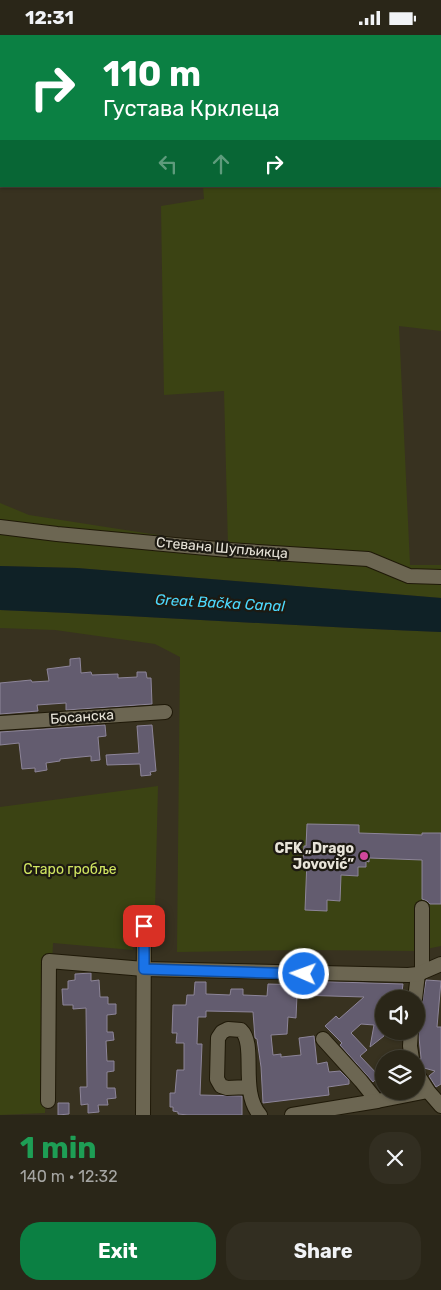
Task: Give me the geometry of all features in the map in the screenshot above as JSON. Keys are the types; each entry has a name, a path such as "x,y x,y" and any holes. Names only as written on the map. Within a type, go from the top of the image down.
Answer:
{"street":[{"name":"Стевана Шупљикца","path":"0,527 228,550 368,559 409,576 441,577"},
{"name":"Босанска","path":"0,723 165,712"},
{"path":"417,990 420,973 422,908"},
{"path":"143,1115 144,926"},
{"path":"48,1101 49,961 144,969 408,975 420,973 441,964"},
{"path":"322,1039 377,1101"},
{"path":"425,1086 441,1106"},
{"path":"248,1087 252,1102 260,1115"},
{"path":"292,1115 428,1091"}],"green space":[{"path":"203,187 441,187 441,331 399,326 410,565 441,565 441,598 77,568 0,566 0,503 29,515 228,546 224,391 164,395 161,206 204,199"},
{"path":"0,610 441,632 441,946 417,951 177,952 180,657 155,644 55,630 0,628"},
{"name":"Старо гробље","path":"158,786 155,908 129,907 133,950 53,943 45,1113 0,1115 0,807"}],"water":[{"name":"Great Bačka Canal","path":"0,566 77,568 441,598 441,632 0,610"}],"building":[{"path":"80,658 81,673 91,672 92,675 118,674 118,678 137,677 137,672 146,672 147,678 151,678 152,704 66,710 66,703 37,705 38,711 0,714 0,683 31,680 32,682 49,681 47,669 70,666 70,659"},
{"path":"105,725 106,736 98,737 100,760 91,761 91,756 60,759 60,761 46,763 47,770 35,772 35,768 22,769 19,743 0,745 0,732"},
{"path":"152,725 156,771 150,772 151,775 141,776 140,764 107,765 106,755 139,753 137,726"},
{"path":"307,824 359,825 359,833 422,835 422,833 441,833 441,904 430,904 422,899 422,860 369,858 369,862 366,861 366,867 358,867 358,876 341,875 340,901 327,900 327,911 305,910 307,860 303,860"},
{"path":"91,973 91,981 99,980 100,997 108,997 108,1004 116,1004 116,1014 107,1015 107,1032 113,1032 114,1040 106,1041 107,1061 114,1061 114,1071 107,1072 107,1088 115,1088 116,1098 107,1099 108,1105 98,1105 99,1112 88,1113 88,1104 81,1105 80,1087 87,1087 86,1008 73,1009 73,1005 63,1005 62,989 68,989 68,981 75,980 75,974"},
{"path":"426,980 441,981 437,1027 441,1027 441,1084 436,1087 429,1076 435,1071 425,1068 425,1050 420,1050 419,1040 425,1040"},
{"path":"302,981 403,984 402,990 375,990 375,1040 379,1040 370,1047 374,1025 361,1024 351,1033 367,1050 360,1056 375,1072 375,1080 373,1082 340,1045 342,1043 325,1026 336,1016 339,1019 364,997 297,995 296,1018 288,1017 287,1034 271,1035 273,1055 281,1054 281,1057 301,1055 299,1038 314,1036 317,1064 327,1062 329,1072 340,1071 349,1080 349,1084 328,1087 329,1095 263,1103 261,1067 257,1039 255,1038 253,1012 206,1011 206,1017 198,1017 197,1044 202,1044 200,1095 242,1096 242,1115 188,1115 178,1114 178,1112 173,1111 173,1107 170,1107 170,1093 175,1093 177,1070 184,1070 184,1043 176,1043 177,1033 172,1033 173,1005 186,1005 187,995 194,995 195,982 206,982 206,994 230,995 231,989 243,989 243,995 267,996 268,984 302,985"},
{"path":"58,1103 69,1103 69,1114 58,1115"}],"place":[{"name":"CFK „Drago Jovović”","path":"364,856"}],"route":[{"path":"144,926 144,969 304,974"}]}
